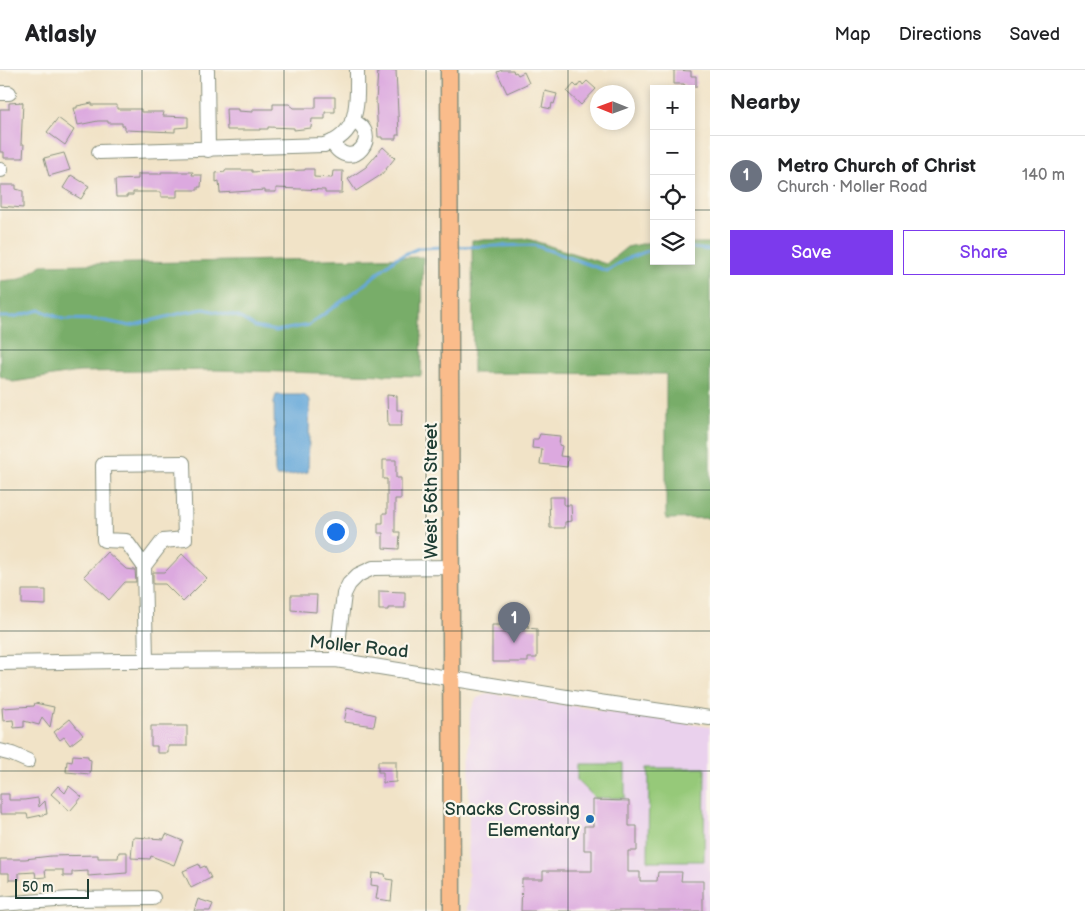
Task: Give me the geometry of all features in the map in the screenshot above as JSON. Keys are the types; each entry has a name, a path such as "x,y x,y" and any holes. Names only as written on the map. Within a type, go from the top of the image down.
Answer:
{"main road":[{"name":"West 56th Street","path":"449,70 452,911"}],"street":[{"path":"207,70 208,150"},
{"path":"99,152 316,147 332,142 346,133 356,111 357,70"},
{"path":"332,142 342,154 359,152 365,142 365,135 362,127 352,121"},
{"path":"144,566 163,541 185,539 183,463 103,465 104,540 126,541 144,566 146,661"},
{"path":"336,660 344,594 358,575 373,568 452,567"},
{"name":"Moller Road","path":"0,663 336,660 710,718"},
{"path":"0,751 28,761"},
{"path":"0,904 70,899 153,898"}],"shaded area":[{"name":"Snacks Crossing Elementary","path":"488,693 710,727 710,911 468,911 470,713 476,699"}],"green space":[{"path":"528,239 606,264 627,247 650,242 650,265 695,265 695,243 710,243 710,518 666,519 666,374 473,373 472,240"},
{"path":"423,257 421,376 215,370 79,372 13,382 0,376 0,281 21,279 42,265"},
{"path":"577,765 625,765 625,798 595,798 577,780"},
{"path":"649,768 705,768 704,861 648,861"}],"water":[{"path":"276,395 304,395 310,400 308,472 276,476 274,402"}],"building":[{"path":"378,70 396,70 399,135 396,135 396,139 382,139 382,137 378,137 376,101"},
{"path":"513,70 518,75 524,72 529,83 507,93 497,72"},
{"path":"674,70 691,71 691,76 696,76 696,87 695,85 674,84"},
{"path":"587,81 592,85 590,95 581,105 567,92 574,84 577,87 581,82 583,85"},
{"path":"545,91 557,94 551,109 542,107"},
{"path":"316,97 335,97 335,112 325,112 325,119 312,119 311,128 294,130 294,128 268,127 268,129 260,130 227,130 226,109 253,112 253,109 273,109 273,104 289,104 294,108 316,108"},
{"path":"23,102 21,144 24,144 23,158 4,158 4,152 0,152 0,109 9,109 9,103"},
{"path":"92,103 92,105 117,105 117,109 141,109 141,112 164,112 163,116 188,117 188,127 175,128 175,132 125,130 125,126 122,126 122,123 108,123 108,121 78,125 74,108"},
{"path":"58,118 74,130 65,145 47,132"},
{"path":"383,147 395,158 381,175 356,191 348,179 366,167"},
{"path":"64,153 70,170 49,176 44,158"},
{"path":"314,169 314,177 332,178 333,171 343,171 342,193 325,193 325,190 276,188 276,192 265,192 265,190 220,193 219,181 216,182 216,173 225,172 225,170 252,170 252,172"},
{"path":"161,172 193,172 192,175 202,175 201,187 198,187 198,190 177,190 177,197 161,197 161,192 133,192 133,195 127,195 127,197 116,197 115,180 138,179 138,174 161,174"},
{"path":"71,175 89,186 81,199 63,188"},
{"path":"0,185 16,185 16,189 23,191 23,208 0,206"},
{"path":"387,395 397,396 397,410 402,410 401,426 388,426"},
{"path":"540,434 560,436 559,445 562,446 560,456 568,457 567,467 540,464 542,449 532,448 533,439 538,439"},
{"path":"383,460 396,460 396,478 401,478 401,499 395,499 395,532 400,532 399,549 383,548 383,533 378,533 378,523 383,523 383,513 387,513 387,479 383,479"},
{"path":"549,497 564,497 564,505 571,505 572,521 565,522 565,528 550,528"},
{"path":"107,552 126,569 135,570 136,582 125,582 109,600 84,576"},
{"path":"182,554 207,578 183,602 165,584 153,584 153,572 165,572"},
{"path":"22,590 46,590 46,605 22,604"},
{"path":"379,591 405,592 405,608 379,610"},
{"path":"291,595 317,595 316,612 291,610"},
{"path":"492,625 528,625 528,628 537,629 537,658 528,658 528,662 492,662"},
{"path":"35,703 54,707 50,727 42,717 39,725 24,721 24,727 14,728 13,720 3,721 2,708 34,706"},
{"path":"347,708 376,715 374,726 344,722"},
{"path":"70,719 83,735 70,745 64,737 60,740 54,732"},
{"path":"151,726 187,726 187,746 168,746 168,753 157,753 157,746 151,746"},
{"path":"73,755 88,756 88,759 91,760 90,774 66,772 67,761 72,762"},
{"path":"378,761 396,761 396,782 383,783 383,772 378,772"},
{"path":"58,786 65,793 69,786 82,797 70,811 51,794"},
{"path":"0,794 9,794 9,800 38,798 39,807 45,801 47,814 28,818 27,814 0,814"},
{"path":"593,800 629,801 629,826 637,826 637,851 628,851 628,872 640,872 640,881 657,881 658,872 682,872 681,881 703,881 703,911 521,911 522,879 543,879 543,871 592,871 592,850 584,850 584,826 593,826"},
{"path":"166,834 183,841 174,865 151,856 150,859 131,858 133,837 164,839"},
{"path":"119,852 127,852 127,873 88,876 88,871 72,872 72,876 63,876 63,870 45,870 46,877 36,878 35,872 19,873 19,880 9,880 9,873 0,873 0,859 98,855 98,858 118,858"},
{"path":"199,864 200,868 205,866 211,878 191,888 183,871"},
{"path":"372,873 385,874 386,879 393,880 391,901 376,899 378,886 371,885"},
{"path":"198,899 213,904 210,911 194,911"}],"waterway":[{"path":"456,247 534,245 607,271 628,258 650,250"},
{"path":"0,317 13,317 40,310 63,319 101,320 130,326 204,309 239,317 255,327 276,331 309,325 360,288 396,258 419,248 445,247"},
{"path":"695,248 710,250"}],"place":[{"name":"Metro Church of Christ","path":"514,643"},
{"name":"Snacks Crossing Elementary","path":"590,819"}]}
